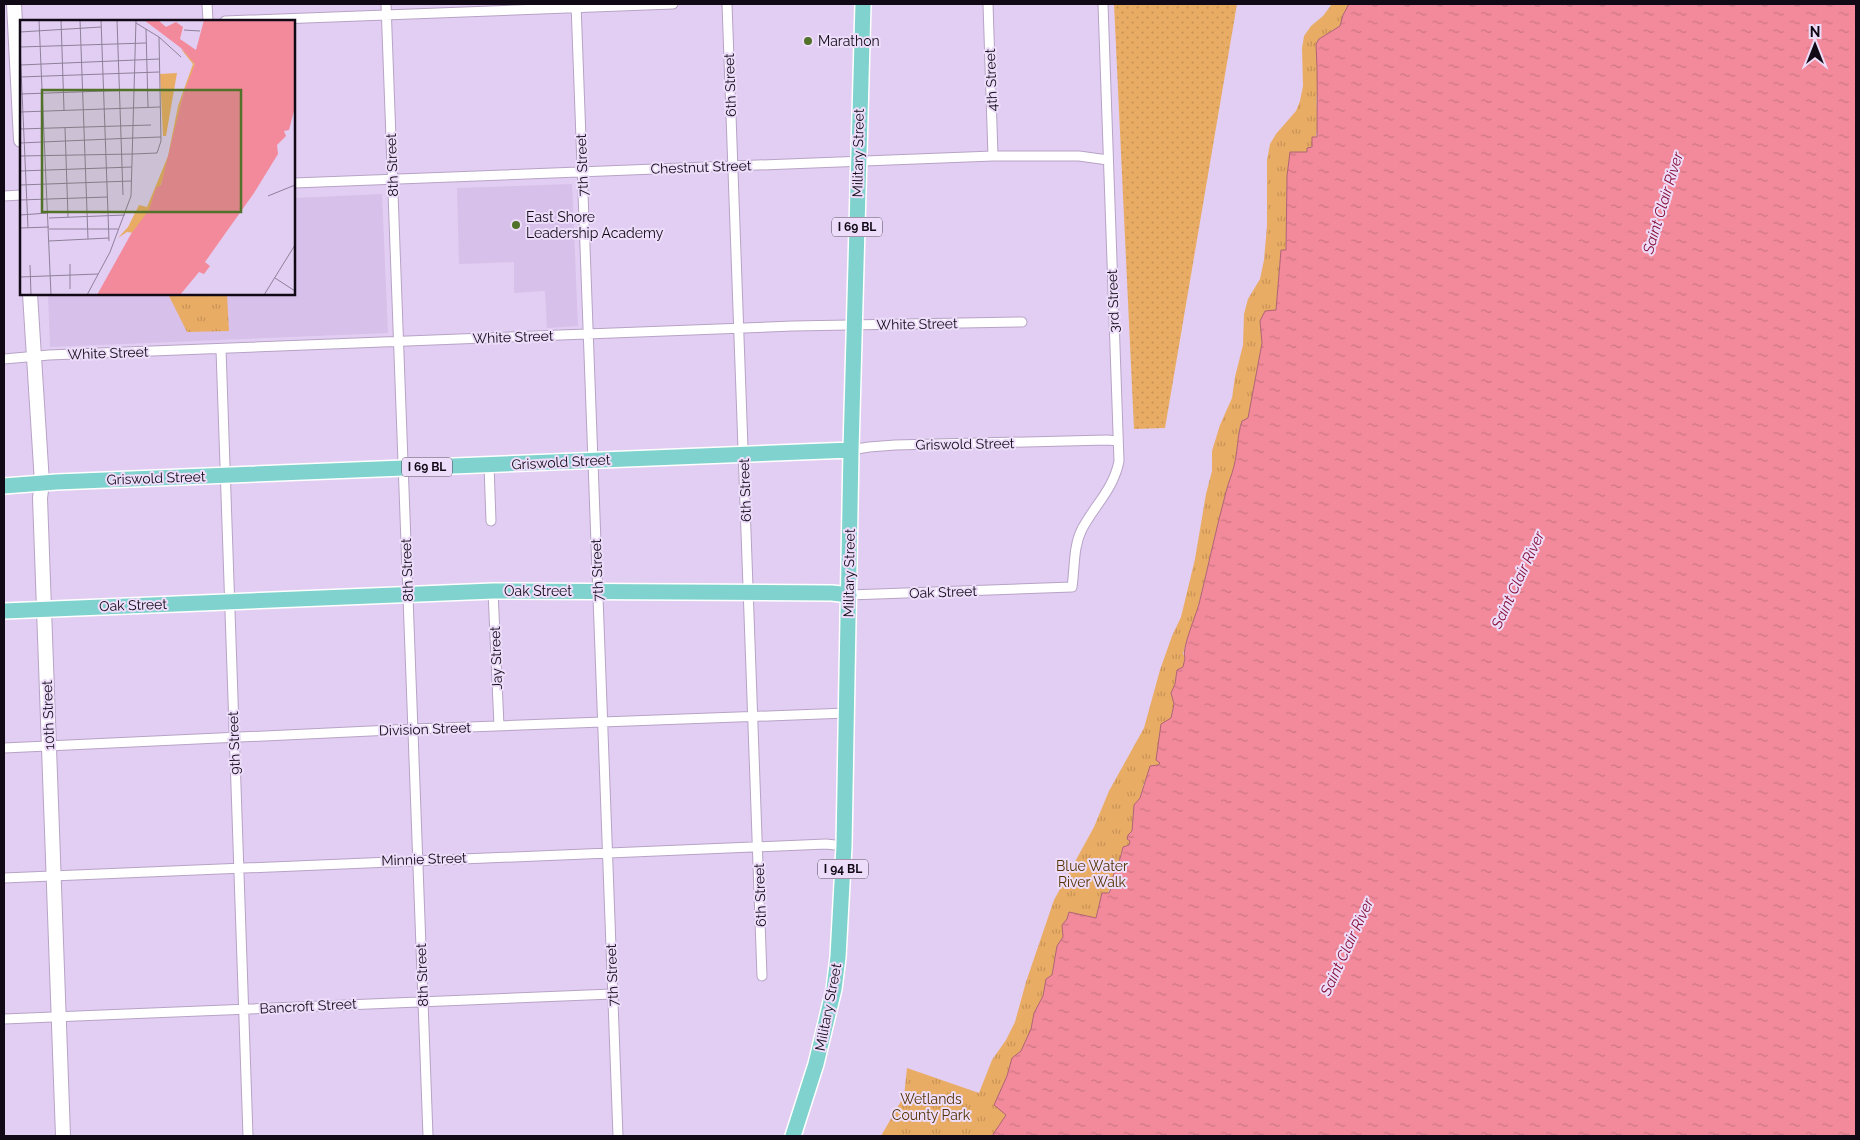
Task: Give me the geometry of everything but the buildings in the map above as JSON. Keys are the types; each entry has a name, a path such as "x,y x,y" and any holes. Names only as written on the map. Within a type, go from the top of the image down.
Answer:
{"main road":[{"name":"Military Street","path":"794,1136 816,1064 834,989 838,957 844,846 851,450 863,4"},
{"name":"Griswold Street","path":"4,486 851,450"},
{"name":"Oak Street","path":"4,611 494,591 597,590 832,593 849,595"}],"street":[{"path":"14,4 13,31 20,126"},
{"path":"207,4 208,20"},
{"name":"8th Street","path":"386,4 428,1136"},
{"path":"253,20 576,6 673,4"},
{"name":"6th Street","path":"727,4 762,976"},
{"name":"4th Street","path":"988,4 994,156"},
{"name":"3rd Street","path":"1072,587 1077,543 1082,529 1110,488 1119,461 1103,4"},
{"name":"7th Street","path":"576,6 618,1136"},
{"name":"Chestnut Street","path":"295,183 994,156 1079,156 1108,160"},
{"path":"4,196 20,195"},
{"name":"10th Street","path":"30,295 42,483 40,498 63,1136"},
{"name":"White Street","path":"4,359 740,328 855,324 1022,322"},
{"name":"9th Street","path":"221,349 248,1136"},
{"name":"Griswold Street","path":"851,450 895,445 1118,441"},
{"path":"489,465 491,521"},
{"name":"Oak Street","path":"849,595 1072,587"},
{"name":"Jay Street","path":"494,591 499,726"},
{"name":"Division Street","path":"4,748 413,729 847,713"},
{"name":"Minnie Street","path":"4,878 758,846 826,844 844,846"},
{"name":"Bancroft Street","path":"4,1019 612,994"}],"shaded area":[{"name":"East Shore Leadership Academy","path":"572,184 578,326 547,328 545,291 514,293 514,262 459,264 457,188"},
{"path":"382,194 388,333 50,347 48,295 295,295 295,198"}],"green space":[{"path":"1114,4 1237,4 1165,428 1134,429"},
{"name":"Blue Water River Walk","path":"1332,4 1349,4 1340,26 1319,39 1316,137 1307,152 1291,152 1287,176 1286,250 1281,250 1276,311 1260,321 1262,343 1248,419 1242,421 1240,427 1233,469 1222,506 1197,610 1183,654 1186,658 1183,667 1177,670 1175,684 1171,693 1174,704 1160,763 1144,783 1140,798 1134,805 1132,831 1128,835 1129,845 1123,847 1108,893 1102,893 1096,918 1069,912 1067,919 1062,925 1063,937 1057,946 1052,975 1046,979 1043,996 1034,1013 1031,1029 1021,1051 1012,1058 995,1105 1007,1115 992,1136 881,1136 904,1096 907,1068 979,1093 992,1060 1006,1040 1015,1022 1026,982 1054,900 1094,827 1109,791 1144,728 1160,670 1181,617 1195,559 1206,494 1212,471 1212,451 1220,425 1232,398 1243,345 1244,314 1248,299 1260,279 1267,226 1267,160 1270,144 1296,111 1300,101 1303,86 1302,48 1304,36"},
{"path":"168,295 227,295 229,331 187,332"}],"water":[{"name":"Saint Clair River","path":"1349,4 1856,4 1856,1136 992,1136 1006,1115 994,1105 1007,1076 1012,1058 1021,1051 1031,1029 1034,1013 1043,996 1046,979 1052,975 1057,946 1063,937 1062,925 1067,919 1069,912 1096,918 1102,893 1109,893 1123,847 1129,845 1130,841 1127,839 1132,831 1134,805 1140,798 1150,766 1160,763 1156,760 1161,724 1171,718 1174,704 1171,693 1175,684 1177,670 1183,667 1187,640 1199,604 1222,506 1234,466 1240,427 1242,421 1248,418 1262,343 1260,321 1265,311 1276,310 1281,250 1286,250 1287,176 1290,152 1307,152 1307,148 1312,147 1312,137 1317,137 1316,44 1319,39 1340,26"}],"place":[{"name":"Marathon","path":"808,41"},
{"name":"East Shore Leadership Academy","path":"516,225"}],"park label":[{"name":"Wetlands County Park","path":"931,1108"}]}
